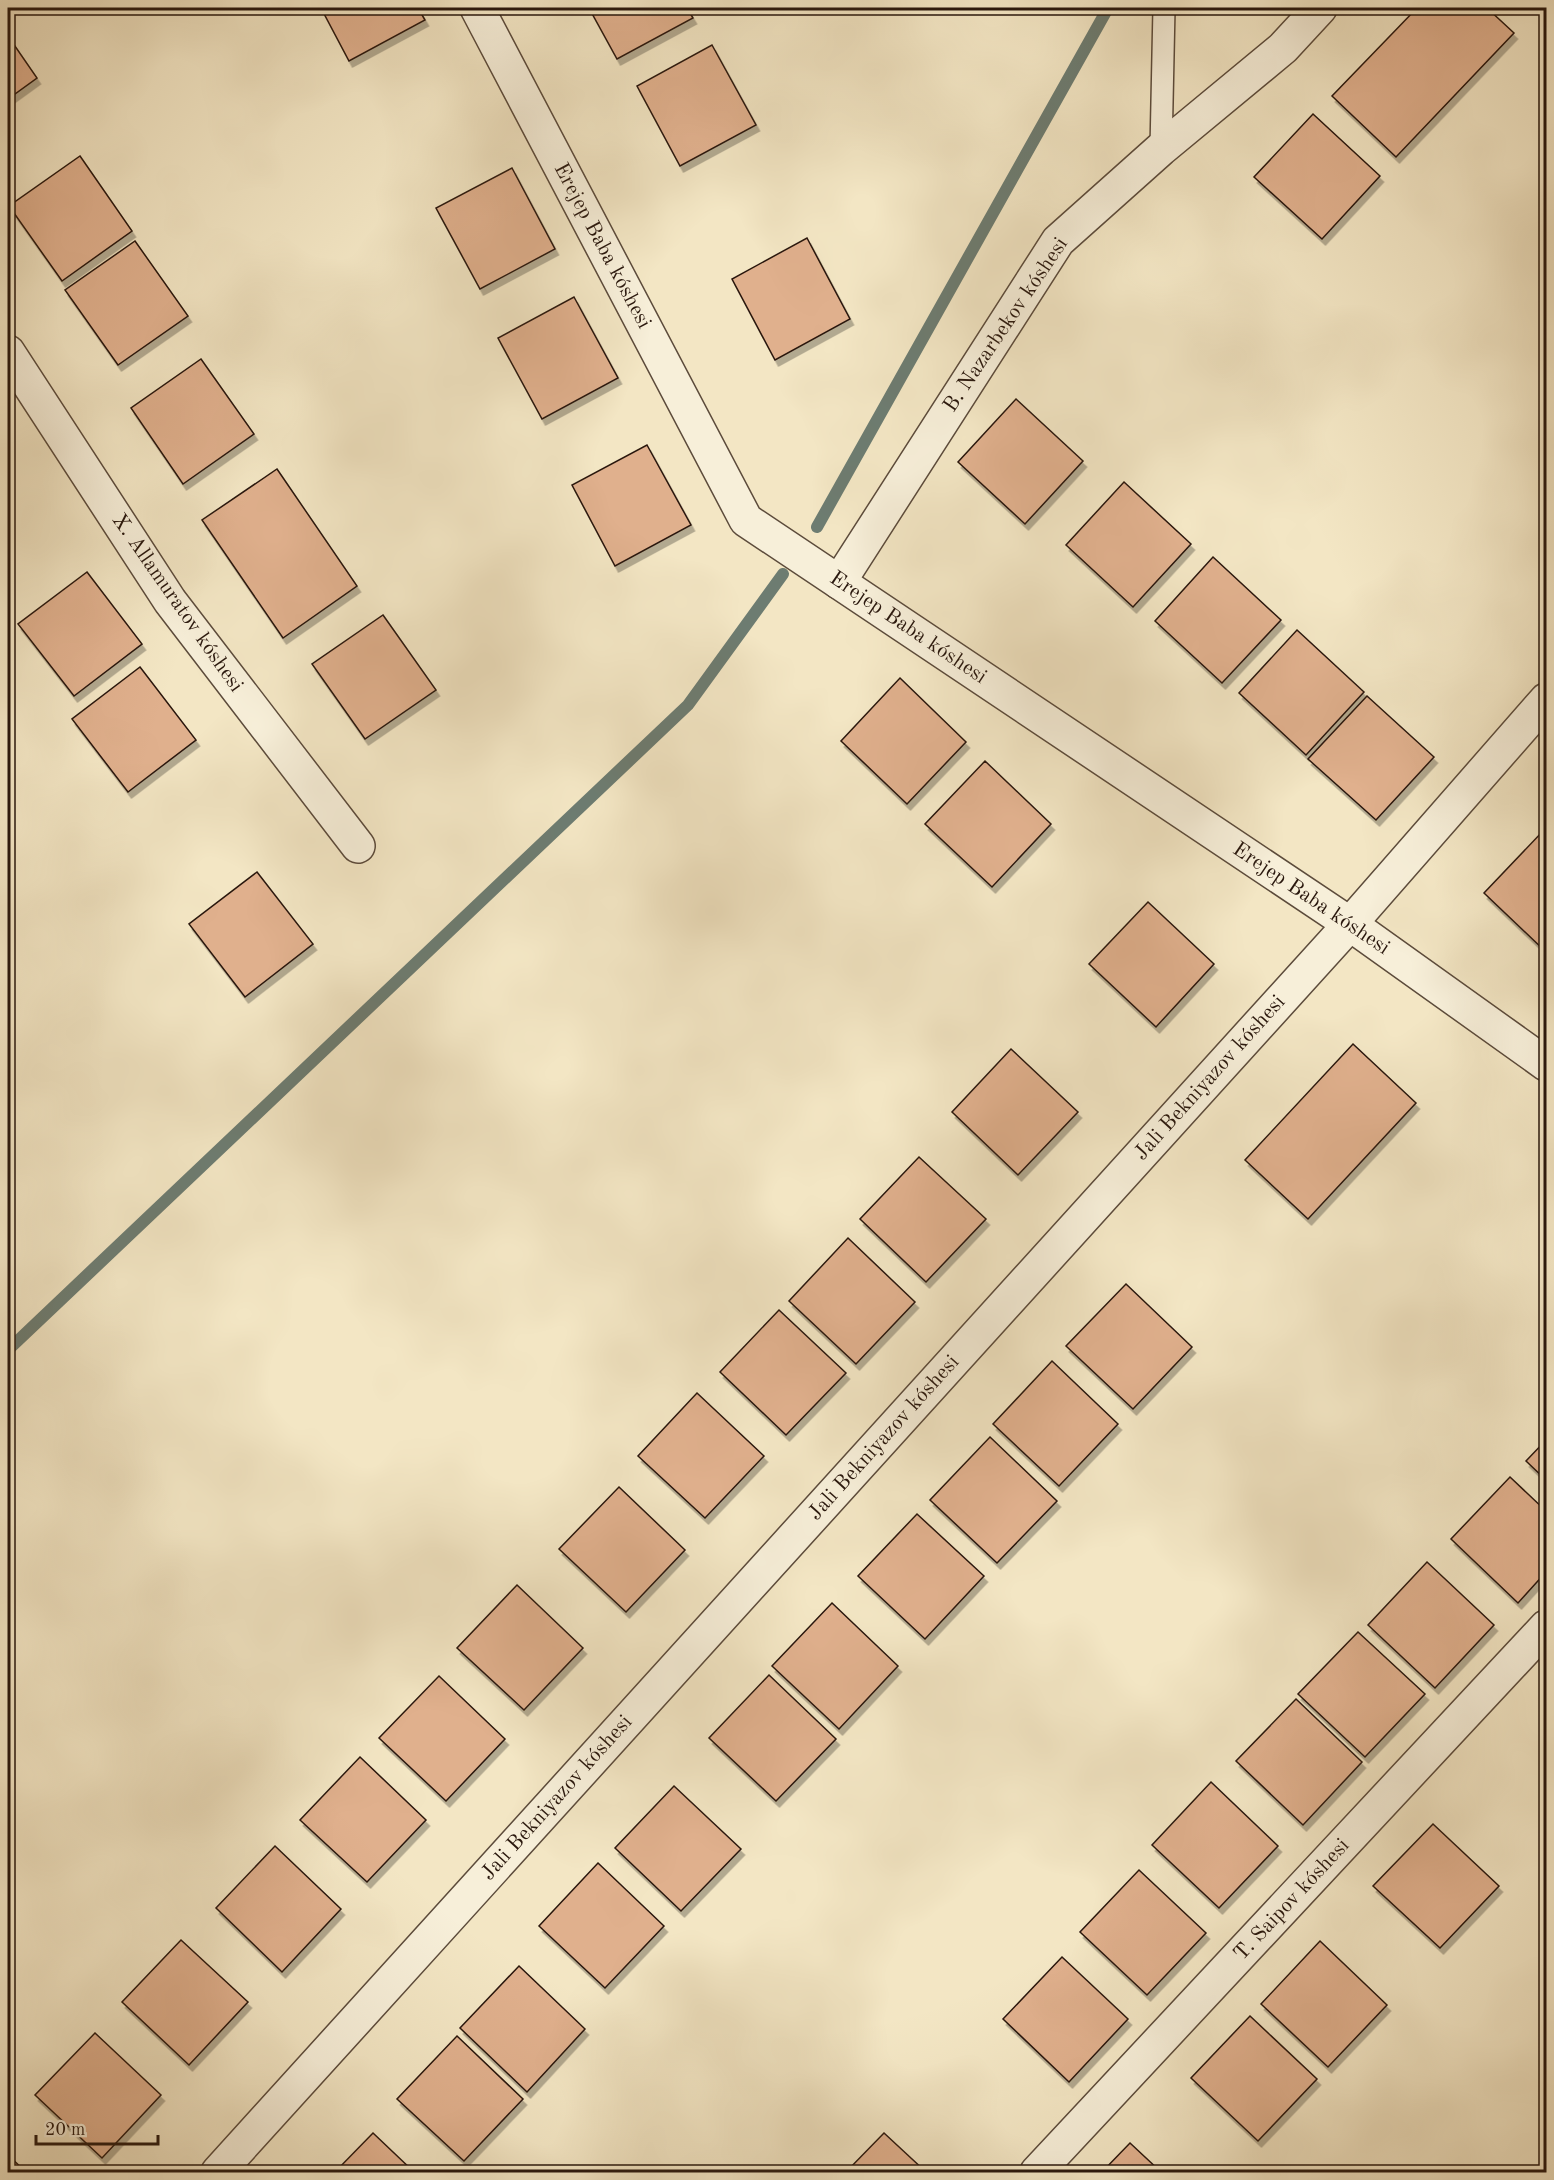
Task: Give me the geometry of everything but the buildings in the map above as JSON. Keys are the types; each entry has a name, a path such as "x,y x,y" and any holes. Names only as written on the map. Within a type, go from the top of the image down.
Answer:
{"street":[{"name":"Erejep Baba kóshesi","path":"477,8 746,520 1350,924 1546,1064"},
{"name":"B. Nazarbekov kóshesi","path":"839,582 1058,241 1161,149 1283,48 1320,8"},
{"name":"X. Allamuratov kóshesi","path":"8,352 170,601 358,846"},
{"name":"Jali Bekniyazov kóshesi","path":"218,2172 1350,924 1546,700"},
{"name":"T. Saipov kóshesi","path":"1037,2172 1546,1627"}],"lane":[{"path":"1161,149 1164,8"}],"waterway":[{"path":"817,527 1108,8"},
{"path":"8,1350 688,705 783,574"}]}
